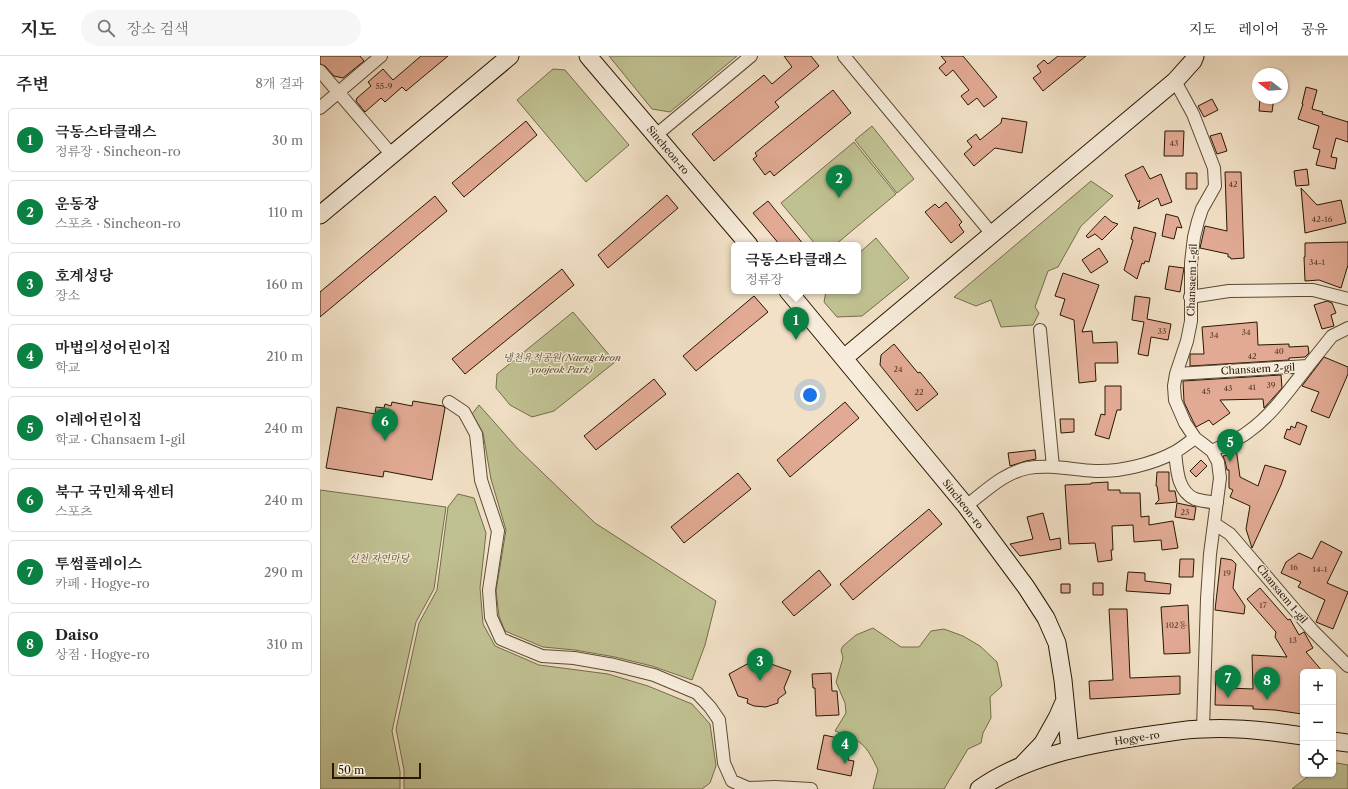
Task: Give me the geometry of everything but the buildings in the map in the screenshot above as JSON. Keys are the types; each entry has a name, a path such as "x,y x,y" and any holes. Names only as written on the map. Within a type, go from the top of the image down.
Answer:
{"street":[{"path":"320,108 381,56"},
{"path":"320,215 510,56"},
{"name":"Sincheon-ro","path":"588,56 746,242"},
{"path":"656,135 751,56"},
{"path":"844,56 992,234"},
{"path":"844,358 1175,81 1193,61 1195,56"},
{"path":"320,71 392,155"},
{"name":"Chansaem 1-gil","path":"1175,81 1193,114 1214,168 1215,176 1215,186 1202,209 1194,236 1191,263 1191,320 1187,341 1176,374 1174,386 1175,400 1195,438 1212,451"},
{"path":"1190,296 1229,291 1312,290 1348,300"},
{"name":"Sincheon-ro","path":"791,294 966,506 1026,587 1046,618 1057,643 1070,750"},
{"name":"Chansaem 2-gil","path":"1176,374 1308,366 1332,336 1348,328"},
{"path":"1040,330 1053,467"},
{"path":"1203,728 1206,599 1220,478 1218,462 1212,451 1247,433 1261,421 1286,394 1308,366"},
{"path":"449,402 464,412 476,434 481,480 498,531 489,590 491,617 501,639 542,656 574,658 614,665 654,675 697,693 710,706 719,720 724,763 732,780 748,788 775,787 811,789"},
{"path":"966,506 1002,477 1028,468 1053,467 1096,471 1126,468 1151,462 1175,452 1195,438"},
{"path":"1175,452 1178,479 1186,493 1195,499 1217,503"},
{"name":"Chansaem 1-gil","path":"1215,524 1230,534 1313,631 1348,666"},
{"path":"1021,766 1043,743 1065,700"},
{"name":"Hogye-ro","path":"979,789 989,782 1021,766 1070,750 1136,737 1203,728 1232,728 1300,736"},
{"path":"1336,741 1348,743"}],"green space":[{"path":"609,56 737,56 670,112 652,109"},
{"path":"553,69 565,70 629,145 586,182 517,100"},
{"path":"872,126 914,179 897,193 855,140"},
{"path":"854,142 896,194 839,242 814,242 781,203"},
{"path":"1091,181 1113,196 1081,226 1058,267 1048,271 1035,307 1039,313 1033,325 1001,327 991,300 976,306 954,297"},
{"path":"876,238 909,278 862,316 837,317 824,302 825,294 861,294 861,251"},
{"name":"냉천유적공원(Naengcheon yoojeok Park)","path":"573,312 615,362 554,411 532,417 510,405 496,388 497,374"},
{"path":"479,405 518,449 595,523 716,601 705,645 692,680 652,666 615,657 575,650 543,647 505,631 499,616 496,591 506,530 491,479 483,433 472,414"},
{"name":"신천 자연마당","path":"320,490 446,507 434,589 416,622 392,731 400,771 400,789 320,789"},
{"path":"458,494 474,498 486,533 480,588 483,624 495,646 539,665 608,674 648,686 692,704 710,724 716,766 710,783 702,789 404,789 404,770 396,729 419,623 437,590 448,507"},
{"path":"873,628 901,647 919,647 931,631 944,629 963,636 980,646 997,662 1002,686 990,697 991,718 983,733 981,743 968,749 944,789 873,789 878,770 870,754 862,744 835,731 846,713 845,703 836,682 843,658 841,650 843,646 856,635"},
{"path":"1336,763 1348,765 1348,789 1292,789 1307,777 1336,777"}],"place":[{"name":"운동장","path":"839,198"},
{"name":"극동스타클래스","path":"796,340"},
{"name":"북구 국민체육센터","path":"385,441"},
{"name":"이레어린이집","path":"1230,462"},
{"name":"호계성당","path":"760,681"},
{"name":"투썸플레이스","path":"1228,698"},
{"name":"Daiso","path":"1267,700"},
{"name":"마법의성어린이집","path":"845,764"}]}
